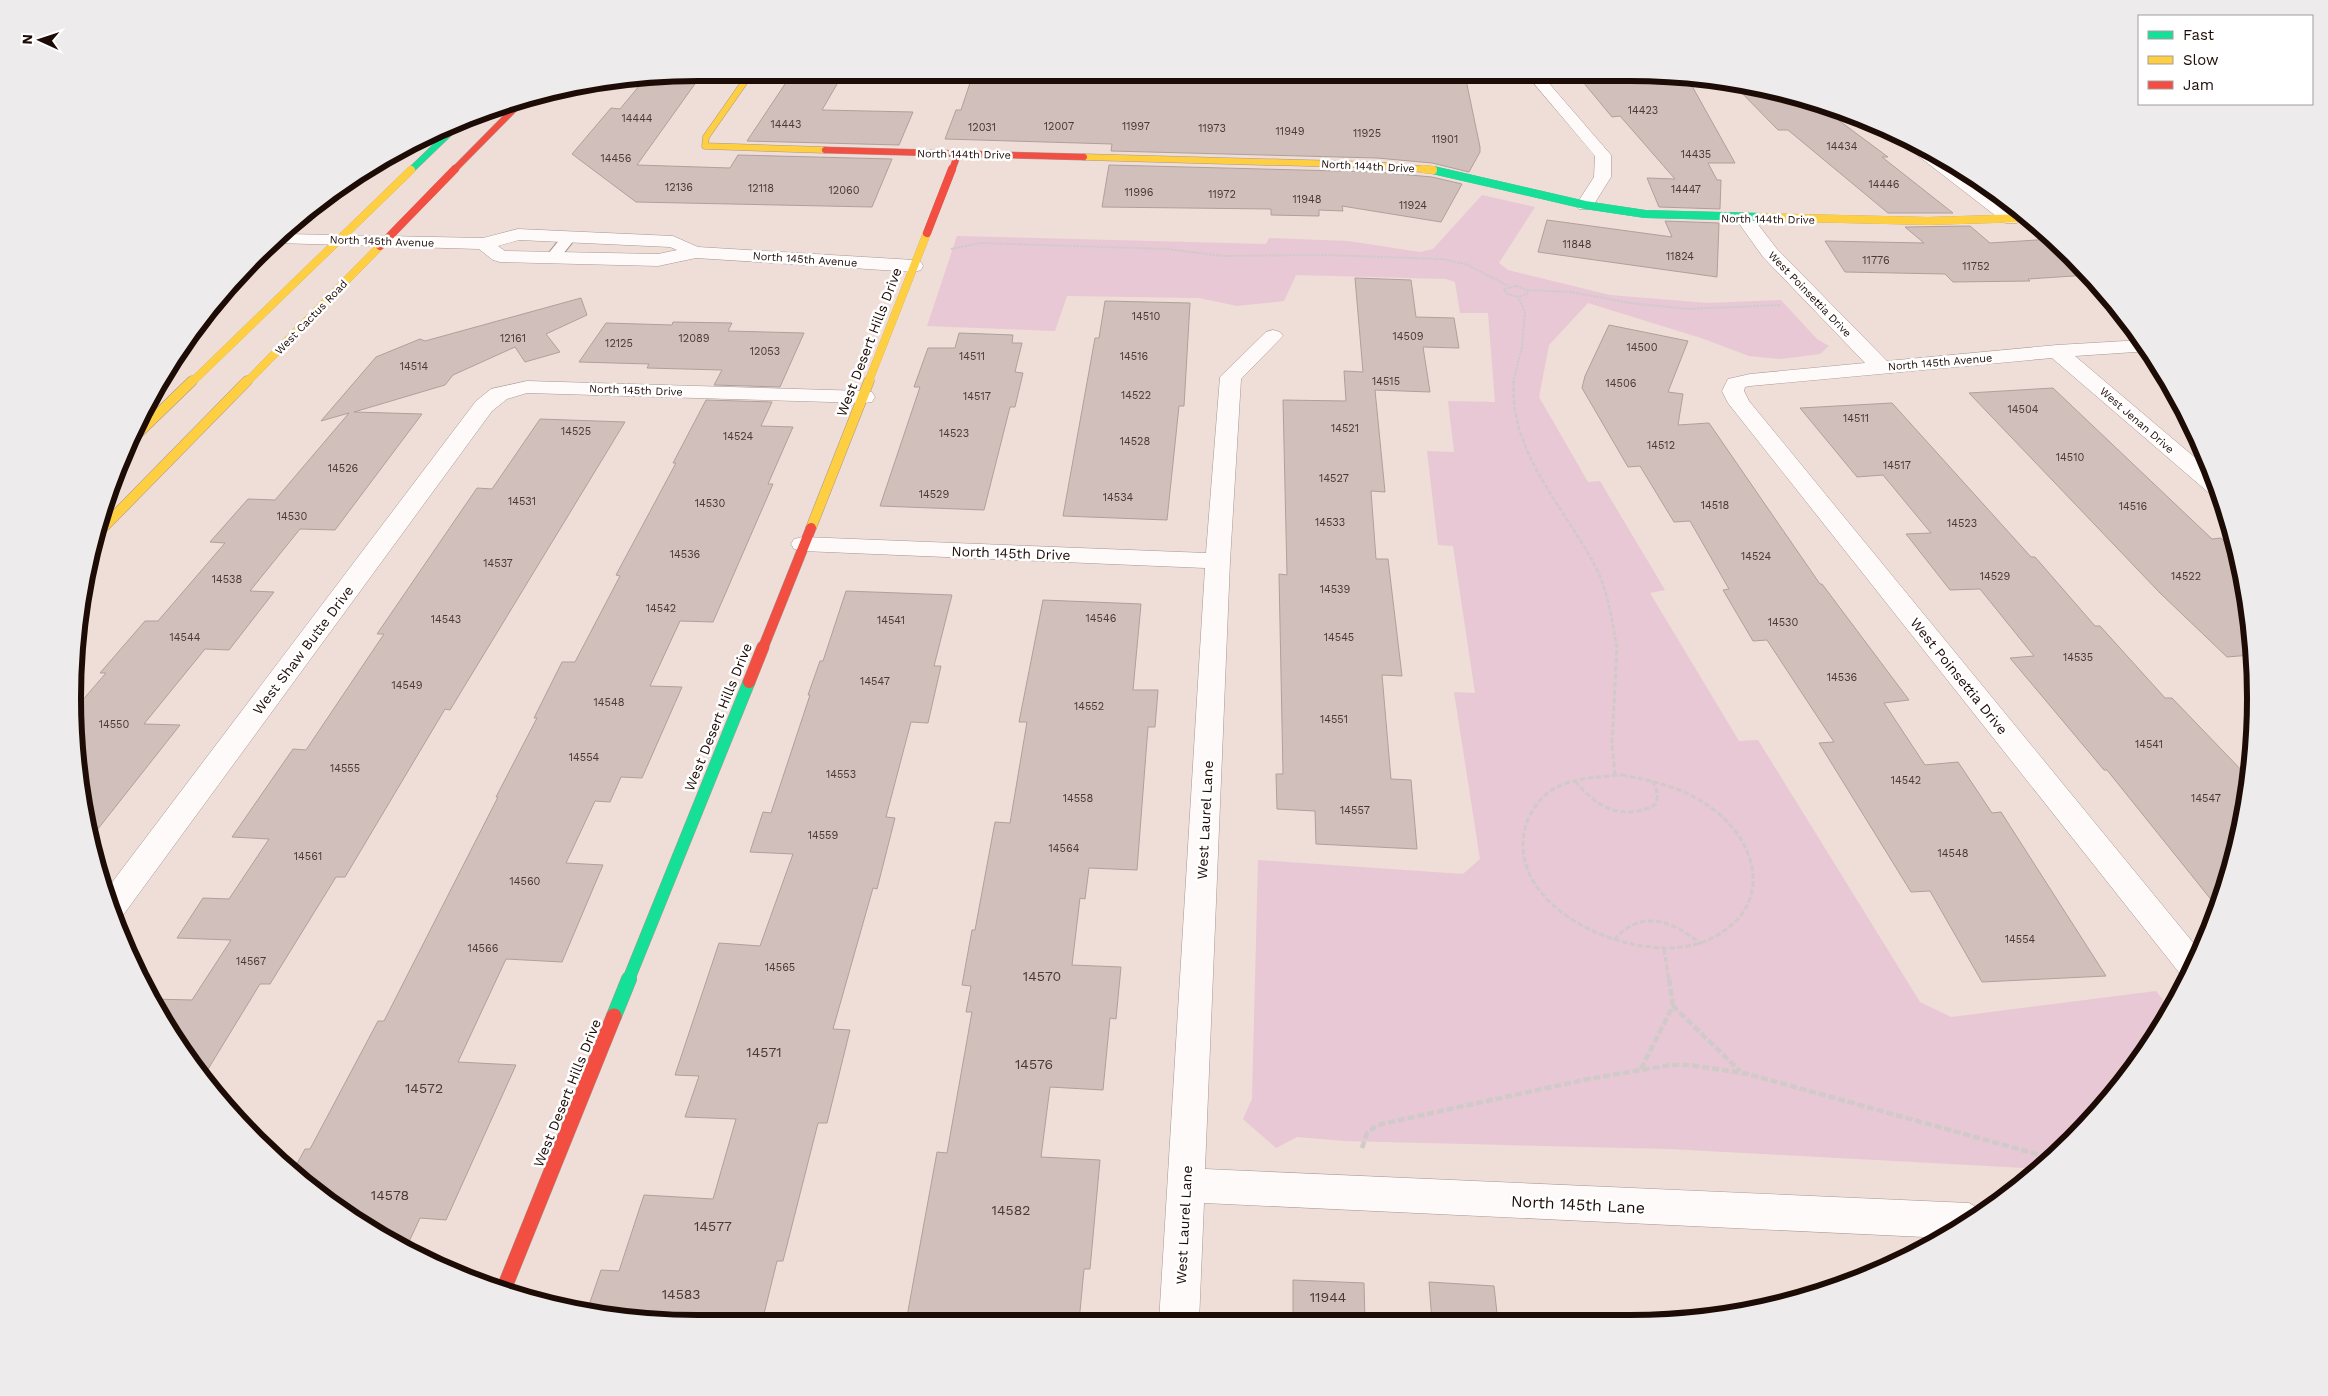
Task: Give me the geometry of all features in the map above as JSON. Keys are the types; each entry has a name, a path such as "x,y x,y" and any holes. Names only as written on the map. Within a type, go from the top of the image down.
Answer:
{"street":[{"name":"North 144th Drive","path":"745,81 706,136 705,146 1377,165 1432,170 1585,205 1646,214 1744,218 1948,221 2018,219"},
{"path":"1539,81 1603,155 1606,168 1603,181 1585,205"},
{"name":"West Cactus Road","path":"106,525 513,110"},
{"path":"144,428 448,134"},
{"name":"West Desert Hills Drive","path":"506,1284 803,544 864,397 958,154"},
{"path":"1960,177 2006,210"},
{"name":"West Poinsettia Drive","path":"1744,218 1770,254 1881,367"},
{"name":"North 145th Avenue","path":"286,239 484,244 518,234 673,242 696,252"},
{"name":"North 145th Avenue","path":"484,244 500,256 658,260 696,252 914,266"},
{"name":"West Laurel Lane","path":"1179,1315 1218,561 1231,378 1273,336"},
{"name":"North 145th Avenue","path":"1735,383 1881,367 2137,347"},
{"name":"West Jenan Drive","path":"2057,352 2206,479"},
{"name":"West Poinsettia Drive","path":"1735,383 1733,391 1739,403 2188,960"},
{"name":"North 145th Drive","path":"499,394 526,387 864,397"},
{"name":"West Shaw Butte Drive","path":"116,901 484,406 499,394"},
{"name":"North 145th Drive","path":"803,544 1218,561"},
{"name":"North 145th Lane","path":"1187,1185 1957,1220"}],"lane":[{"path":"553,257 570,236"}],"path":[{"path":"943,250 980,243 1167,249 1223,256 1323,255 1443,259 1468,265 1508,286 1519,286 1527,290 1571,292 1630,304 1688,309 1782,304"},
{"path":"1508,286 1504,289 1505,293 1518,297 1527,294 1527,290"},
{"path":"1518,297 1525,312 1522,347 1514,376 1512,402 1533,466 1595,565 1610,611 1617,649 1612,744 1615,775"},
{"path":"1615,775 1653,781 1695,797 1724,819 1746,846 1755,876 1750,904 1732,928 1701,944 1664,949 1624,944 1587,929 1555,907 1533,880 1522,853 1523,826 1535,804 1557,786 1575,781 1586,777 1615,775"},
{"path":"1575,781 1591,798 1602,806 1614,812 1628,814 1643,812 1655,805 1658,795 1653,781"},
{"path":"1614,940 1619,931 1641,920 1659,921 1688,932 1701,944"},
{"path":"1641,1070 1673,1006 1664,949"},
{"path":"1673,1006 1740,1072"},
{"path":"1362,1148 1367,1133 1377,1125 1483,1104 1556,1086 1641,1070 1690,1065 1740,1072 2044,1156"}],"shaded area":[{"path":"1482,195 1535,207 1499,263 1508,270 1610,295 1707,303 1781,300 1817,339 1829,346 1820,354 1781,359 1749,356 1701,338 1588,303 1549,345 1539,397 1588,482 1600,481 1665,590 1650,593 1739,741 1758,740 1920,1002 1951,1017 2156,991 2166,1003 2143,1041 2094,1105 2029,1168 1670,1149 1345,1141 1297,1137 1276,1148 1243,1119 1252,1099 1258,860 1463,874 1480,859 1454,692 1475,693 1453,546 1438,545 1427,451 1454,452 1448,401 1495,402 1488,313 1460,313 1455,282 1446,279 1296,275 1284,301 1237,306 1199,298 1067,296 1055,331 927,326 957,236 1266,244 1269,238 1348,241 1420,252 1433,249"}],"building":[{"path":"697,81 637,165 730,168 738,155 892,159 872,207 636,202 572,154 611,108 620,109 640,85"},
{"path":"787,81 839,81 822,110 913,112 899,145 747,141"},
{"path":"971,81 1466,81 1480,152 1469,172 1432,163 1377,158 1111,151 1112,144 945,139 956,110 961,110"},
{"path":"1582,81 1630,81 1692,85 1735,163 1708,163 1717,180 1721,180 1720,209 1659,207 1647,178 1675,179 1620,116 1612,117"},
{"path":"1740,92 1790,102 1832,116 1888,157 1882,157 1953,213 1888,213 1788,130 1778,130"},
{"path":"1109,165 1377,172 1432,177 1462,184 1441,222 1342,206 1343,211 1319,210 1319,216 1271,215 1271,209 1102,207"},
{"path":"1547,220 1672,237 1665,221 1719,223 1717,277 1538,252"},
{"path":"1970,226 1990,243 2043,240 2079,276 2028,279 2030,281 1953,282 1945,274 1845,272 1825,241 1924,243 1905,227"},
{"path":"1355,278 1411,280 1416,317 1454,318 1459,348 1423,347 1430,392 1375,390 1385,492 1371,491 1376,559 1388,559 1402,676 1382,675 1391,779 1411,780 1417,849 1316,844 1315,811 1277,809 1276,774 1283,774 1279,574 1287,575 1283,400 1346,401 1344,371 1363,372"},
{"path":"581,298 587,315 546,334 560,352 525,362 515,347 453,375 445,385 354,412 422,414 335,530 300,529 250,591 274,592 229,650 205,649 144,724 180,725 96,831 87,779 81,702 106,673 100,673 145,621 158,621 225,543 210,542 248,499 275,500 349,413 321,421 376,357 420,339 425,341"},
{"path":"1105,301 1190,303 1184,406 1179,406 1167,520 1063,516 1095,338 1099,338"},
{"path":"673,322 732,323 728,331 804,333 780,387 714,385 722,370 647,368 649,364 579,362 606,323 672,325"},
{"path":"1609,325 1688,341 1668,392 1683,394 1678,425 1709,423 1820,584 1822,584 1909,700 1884,703 1925,765 1958,762 1992,813 2001,812 2106,976 1982,982 1930,891 1911,892 1819,743 1834,742 1767,640 1753,641 1723,590 1729,589 1690,521 1674,522 1640,466 1628,467 1582,388 1585,376"},
{"path":"959,333 1013,335 1012,343 1022,343 1015,372 1023,373 1015,407 1010,407 984,510 880,506 920,387 914,387 928,348 955,348"},
{"path":"2053,388 2212,539 2221,538 2227,544 2235,578 2245,656 2227,657 2160,593 1969,393"},
{"path":"706,400 772,402 761,426 793,427 768,484 773,484 713,622 680,621 650,686 682,687 642,778 621,777 610,802 595,801 566,863 603,865 562,962 506,959 458,1062 516,1065 446,1220 420,1218 409,1242 355,1211 296,1166 305,1149 310,1149 378,1021 384,1021 498,797 496,797 537,718 534,718 562,662 575,662 620,576 616,575 676,463 673,463"},
{"path":"1892,403 2031,557 2035,557 2095,626 2100,626 2165,698 2172,698 2242,771 2235,818 2226,858 2212,901 2107,770 2104,770 2010,658 2034,656 1980,589 1950,590 1906,534 1931,533 1883,475 1857,477 1800,408"},
{"path":"540,419 625,422 450,710 445,709 345,877 336,877 270,984 260,984 207,1071 185,1041 160,999 192,1000 231,940 177,938 203,898 229,899 269,839 232,837 293,749 306,750 384,634 377,634 477,488 492,489"},
{"path":"846,591 952,595 934,666 941,666 928,723 911,722 886,817 895,818 877,889 873,888 833,1029 850,1030 827,1123 818,1123 783,1261 777,1261 764,1315 658,1313 589,1305 601,1270 619,1271 644,1195 713,1199 736,1119 685,1117 699,1076 675,1075 719,943 760,946 793,854 750,852 763,812 771,813 810,695 808,695 820,661 823,661"},
{"path":"1043,600 1141,604 1133,690 1158,690 1155,727 1148,727 1137,870 1089,868 1085,899 1080,898 1072,965 1121,967 1116,1019 1110,1018 1103,1090 1050,1087 1041,1157 1100,1160 1090,1269 1084,1269 1080,1315 907,1315 937,1152 947,1153 972,1012 966,1012 971,986 962,985 972,930 975,930 995,822 1010,823 1027,722 1019,722"},
{"path":"1293,1280 1364,1283 1365,1315 1293,1315"},
{"path":"1429,1282 1494,1286 1497,1315 1431,1315"}],"traffic: fast":[{"path":"411,170 448,134"},
{"path":"1433,170 1585,205 1645,214 1761,217"},
{"path":"614,1016 749,682"}],"traffic: slow":[{"path":"745,81 706,137 705,146 825,150"},
{"path":"1084,157 1377,165 1433,170"},
{"path":"144,428 411,170"},
{"path":"1761,217 1928,221 2017,218"},
{"path":"811,528 927,233"},
{"path":"106,525 380,246"}],"traffic: jam":[{"path":"380,246 513,110"},
{"path":"825,150 1084,157"},
{"path":"927,233 958,154"},
{"path":"749,682 811,528"},
{"path":"506,1284 614,1016"}]}
